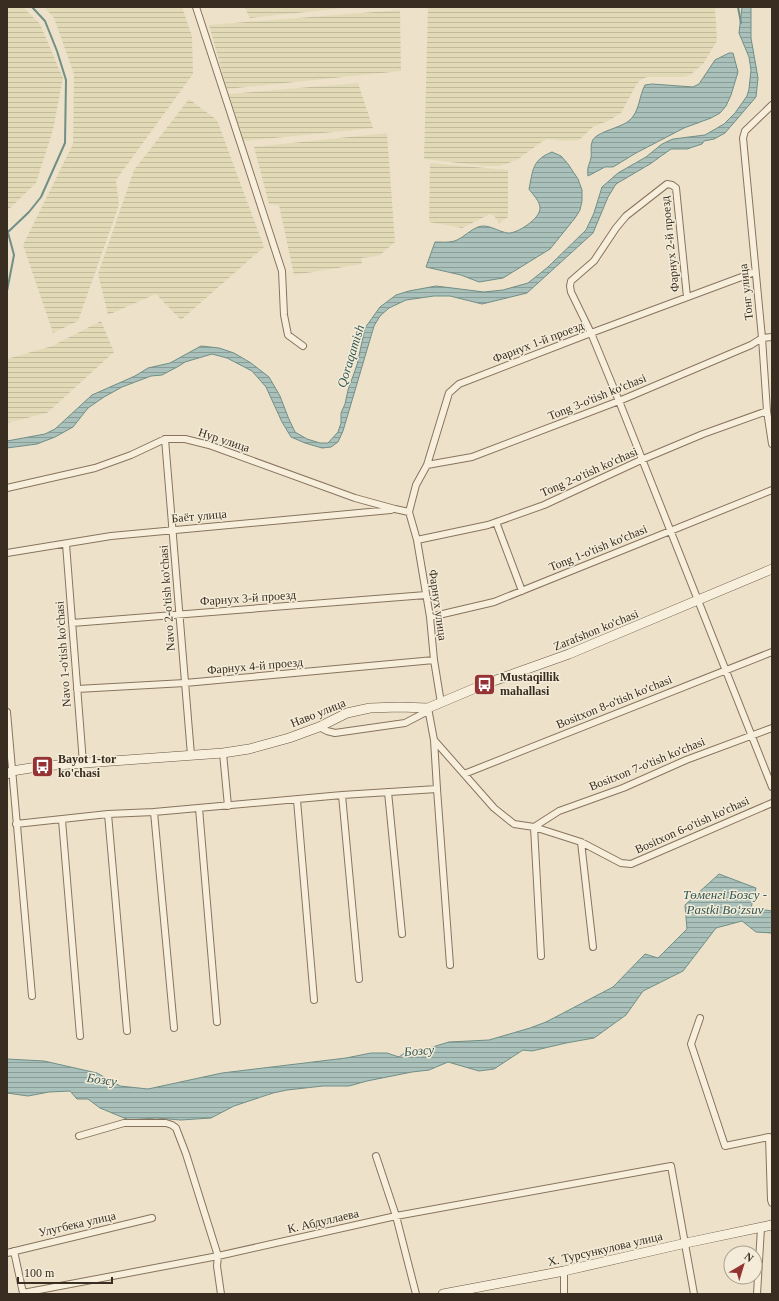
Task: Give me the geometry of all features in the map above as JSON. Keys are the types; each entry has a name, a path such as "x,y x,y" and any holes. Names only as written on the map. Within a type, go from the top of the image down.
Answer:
{"street":[{"path":"196,7 282,271 284,315 288,335 303,346"},
{"name":"Тонг улица","path":"772,105 745,131 742,138 762,338 767,411 772,444"},
{"name":"Фарнух 2-й проезд","path":"591,332 571,292 571,282 594,261 626,216 667,184 676,188 687,297"},
{"name":"Фарнух 1-й проезд","path":"409,512 416,486 427,465 449,393 459,384 591,332 755,272"},
{"path":"591,332 772,787"},
{"name":"Tong 3-o'tish ko'chasi","path":"427,465 472,457 619,401 751,345 762,338 772,337"},
{"name":"Tong 2-o'tish ko'chasi","path":"417,540 488,525 544,505 703,434 767,411"},
{"name":"Нур улица","path":"7,488 95,468 131,455 164,439 185,439 208,445 355,498 395,510 409,512"},
{"name":"Navo 2-o'tish ko'chasi","path":"164,439 173,530 191,756"},
{"name":"Tong 1-o'tish ko'chasi","path":"430,618 494,602 772,490"},
{"name":"Баёт улица","path":"7,553 110,536 395,510"},
{"name":"Фарнух улица","path":"409,512 417,540 430,618 434,660 441,702"},
{"path":"496,522 522,591"},
{"name":"Navo 1-o'tish ko'chasi","path":"66,544 83,763"},
{"name":"Zarafshon ko'chasi","path":"428,710 441,702 485,684 569,654 772,570"},
{"name":"Фарнух 3-й проезд","path":"72,623 426,595"},
{"name":"Bositxon 8-o'tish ko'chasi","path":"464,774 772,652"},
{"name":"Фарнух 4-й проезд","path":"77,689 185,683 434,660"},
{"name":"Наво улица","path":"10,772 43,766 223,753 256,748 289,738 319,727 347,713 370,708 399,707 428,710"},
{"path":"319,727 336,733 405,723 428,710 434,740 450,965"},
{"path":"7,712 10,772 32,996"},
{"name":"Bositxon 7-o'tish ko'chasi","path":"534,827 559,811 623,788 686,760 772,728"},
{"path":"434,740 494,808 514,824 534,827 581,842 593,947"},
{"path":"223,753 228,806"},
{"path":"16,824 108,814 154,812 342,795 437,789"},
{"path":"388,792 402,934"},
{"path":"342,795 360,979"},
{"path":"297,800 314,1000"},
{"name":"Bositxon 6-o'tish ko'chasi","path":"581,842 621,862 631,864 772,803"},
{"path":"199,808 216,1022"},
{"path":"154,812 174,1028"},
{"path":"108,814 127,1031"},
{"path":"62,820 80,1036"},
{"path":"534,827 541,956"},
{"path":"700,1018 691,1044 725,1146 769,1136 772,1203"},
{"path":"79,1136 124,1123 166,1123 176,1128 186,1154 218,1256 217,1266 221,1294"},
{"path":"376,1156 396,1216 416,1294"},
{"name":"К. Абдуллаева","path":"14,1251 23,1293 218,1256 396,1216 671,1166 686,1243"},
{"name":"Улугбека улица","path":"7,1253 152,1218"},
{"name":"Х. Турсункулова улица","path":"443,1294 478,1291 686,1243 772,1226"},
{"path":"757,1294 761,1228"},
{"path":"686,1243 694,1294"},
{"path":"564,1272 564,1294"}],"shaded area":[{"path":"7,7 23,7 40,24 63,78 53,130 36,183 9,209 7,207"},
{"path":"44,7 182,7 192,36 193,74 116,180 119,205 78,321 53,333 23,245 73,144 74,74 54,18"},
{"path":"244,7 353,7 250,18"},
{"path":"428,7 715,7 717,41 703,64 690,75 684,77 647,77 640,80 621,113 608,121 593,127 579,140 565,141 547,139 517,160 500,166 484,166 424,159"},
{"path":"400,10 401,71 227,89 209,25"},
{"path":"358,83 373,128 244,141 229,94"},
{"path":"189,99 217,120 264,247 181,320 156,294 108,315 98,274 134,170"},
{"path":"387,133 395,242 379,256 361,258 362,264 294,275 279,205 269,204 254,147"},
{"path":"430,163 508,170 508,217 499,223 494,216 490,214 462,228 429,222"},
{"path":"101,321 114,352 47,413 7,423 7,359 52,346"}],"water":[{"path":"742,7 751,7 751,38 758,78 756,97 725,133 714,139 704,141 702,144 687,149 671,149 650,164 616,184 608,197 593,233 527,293 482,304 450,296 434,296 406,300 389,308 380,316 374,326 343,431 338,442 331,447 322,448 291,437 282,422 266,387 252,371 227,358 212,354 185,362 162,375 151,376 122,387 88,408 73,427 55,437 37,444 7,448 7,441 45,434 55,429 92,395 135,376 148,368 170,363 201,346 219,348 234,353 251,363 269,377 280,396 295,432 307,439 320,443 328,443 338,432 341,423 341,413 357,365 365,328 380,307 396,295 436,286 484,292 503,290 528,283 548,267 586,230 594,213 602,187 618,173 646,157 662,144 673,139 705,135 724,124 735,113 747,96 751,70 749,57 739,33"},
{"path":"729,53 733,53 738,72 731,95 726,106 720,113 684,128 613,167 605,167 588,176 591,144 594,138 631,119 638,107 645,85 652,84 693,87 699,84 715,60"},
{"path":"552,152 561,156 578,179 582,190 582,201 580,210 575,218 550,249 503,278 479,282 461,275 426,267 435,242 455,241 475,228 482,226 512,233 533,221 540,208 538,200 529,189 534,166 541,158"},
{"name":"Төменгі Бозсу - Pastki Boʻzsuv","path":"719,874 756,888 751,908 772,911 772,933 756,932 742,921 716,928 683,971 643,991 626,1015 594,1038 532,1051 523,1050 494,1069 479,1071 448,1062 429,1070 367,1081 349,1086 323,1086 273,1093 234,1106 211,1118 181,1120 156,1118 129,1120 100,1108 88,1099 77,1099 70,1091 49,1092 28,1096 7,1093 7,1059 44,1061 97,1073 120,1086 148,1089 222,1073 346,1058 371,1053 387,1053 399,1057 410,1049 419,1051 449,1042 489,1040 530,1028 546,1022 613,987 645,954 658,958 687,929 685,905"}],"waterway":[{"path":"7,238 8,232 29,212 41,197 65,143 66,80 57,51 45,21 32,7"},
{"path":"738,7 741,23"},
{"path":"7,229 14,255 7,291"}],"place":[{"name":"Mustaqillik mahallasi","path":"485,684"},
{"name":"Bayot 1-tor ko'chasi","path":"43,766"}],"water label":[{"name":"Qoraqamish","path":"350,356"},
{"name":"Бозсу","path":"419,1050"},
{"name":"Бозсу","path":"102,1079"}]}
